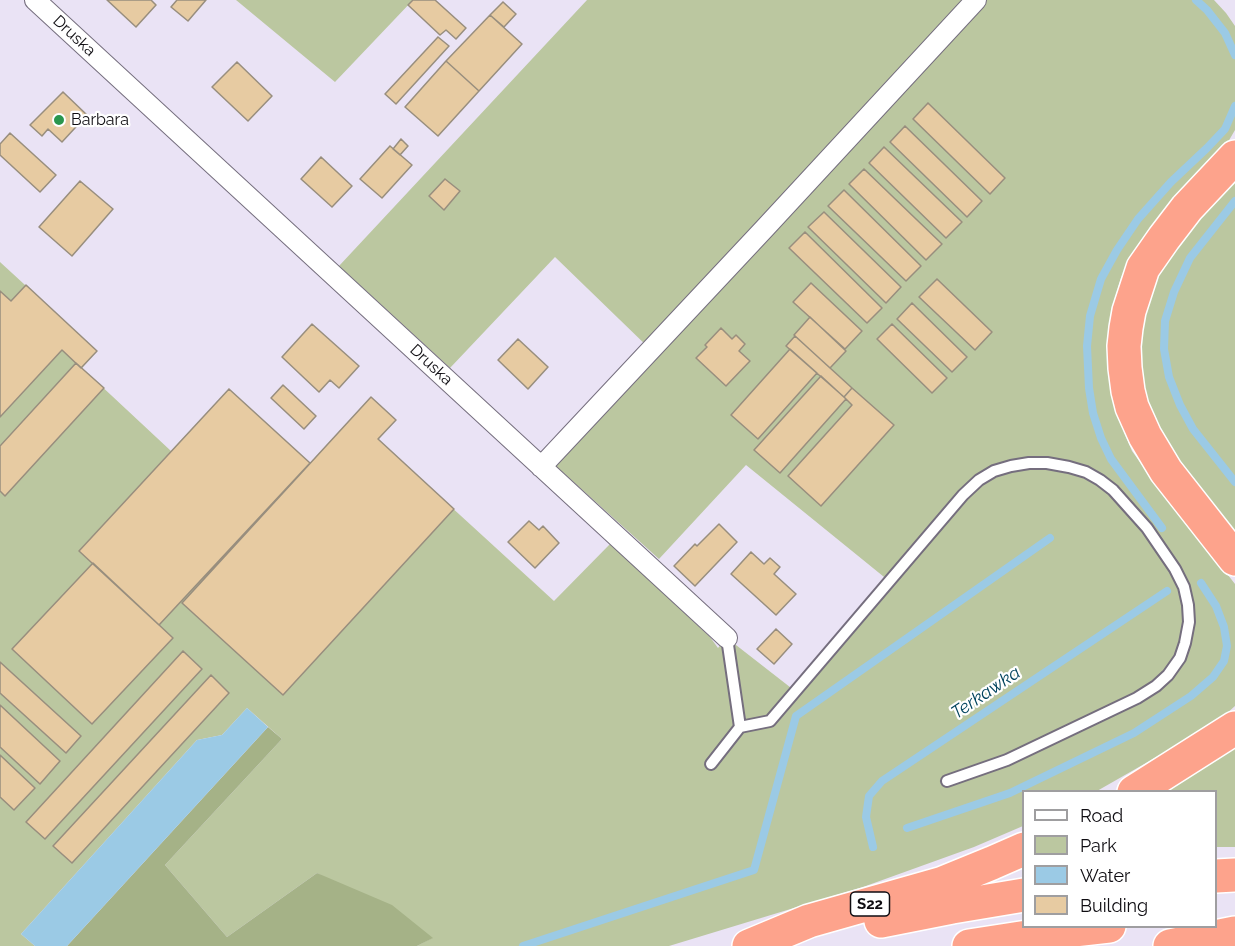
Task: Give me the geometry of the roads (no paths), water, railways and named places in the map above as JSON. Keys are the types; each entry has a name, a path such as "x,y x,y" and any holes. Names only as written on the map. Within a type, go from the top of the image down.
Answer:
{"highway":[{"path":"1235,157 1181,215 1143,268 1129,311 1124,346 1128,391 1144,436 1166,471 1235,559"},
{"path":"1137,790 1232,729"},
{"name":"S22","path":"749,946 809,921 942,883 1022,849"},
{"path":"1217,876 1235,875"},
{"path":"772,946 858,925 1022,895"},
{"path":"1217,919 1235,918"},
{"path":"969,946 1098,928"},
{"path":"1170,946 1235,933"}],"street":[{"name":"Druska","path":"35,0 727,638"},
{"path":"541,467 976,0"}],"lane":[{"path":"711,764 740,727 770,721 963,495 979,480 994,471 1029,463 1047,463 1086,472 1113,490 1147,528 1175,569 1184,587 1188,604 1189,622 1180,658 1168,675 1137,698 1007,760 947,781"},
{"name":"Druska","path":"727,638 740,727"}],"water":[{"path":"247,708 268,727 67,946 35,946 21,934 197,740 222,735"}],"waterway":[{"path":"1196,0 1225,33 1235,55"},
{"path":"1162,528 1111,459 1101,438 1093,413 1089,388 1087,346 1090,316 1101,279 1138,219 1171,182 1225,129 1235,106"},
{"path":"1235,201 1190,258 1174,292 1165,321 1164,349 1169,377 1180,405 1193,429 1235,482"},
{"path":"523,946 754,870 796,716 1050,538"},
{"path":"907,828 1010,793 1134,733 1191,696 1213,677 1224,661 1227,646 1224,627 1216,606 1201,583"},
{"name":"Terkawka","path":"873,847 866,817 869,796 882,781 1167,591"}],"place":[{"name":"Barbara","path":"59,120"}]}
